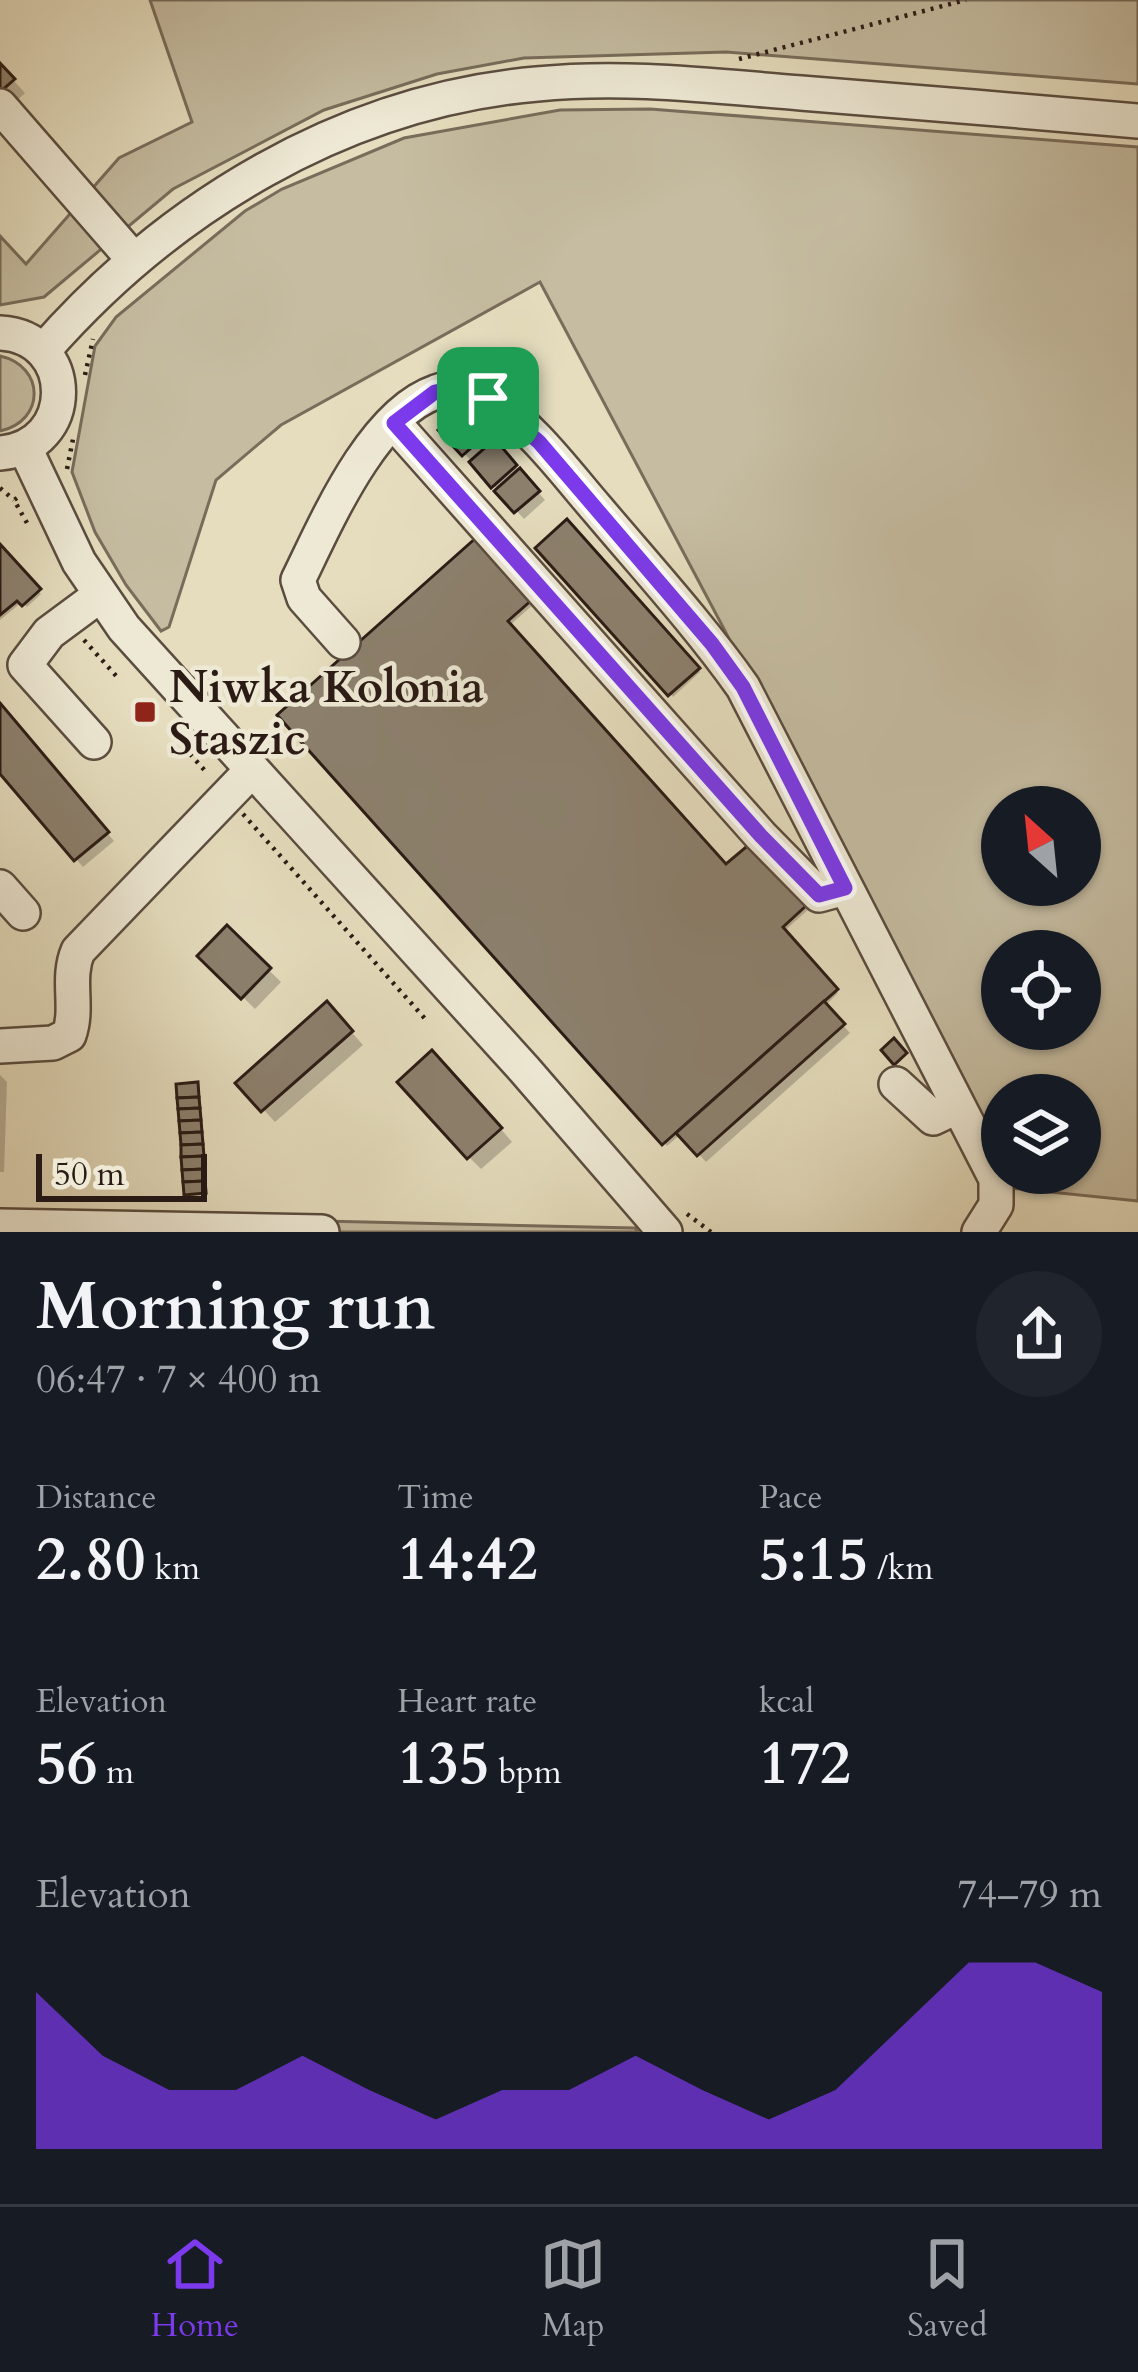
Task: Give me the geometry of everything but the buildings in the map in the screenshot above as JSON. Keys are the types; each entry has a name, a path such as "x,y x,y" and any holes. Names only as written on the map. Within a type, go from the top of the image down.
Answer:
{"street":[{"path":"43,351 134,260 225,191 307,148 400,111 533,84 650,81 1138,121"},
{"path":"0,106 134,260"},
{"path":"0,333 26,339 43,351 55,370 60,392 56,415 43,435 12,451 99,596 665,1232"},
{"path":"344,643 304,598 298,580 343,488 394,423 435,392 460,387 488,398 539,442 712,644 743,687 995,1179 996,1205 982,1232"},
{"path":"394,423 761,836 819,895 845,888"},
{"path":"94,742 25,664 50,633 99,596"},
{"path":"0,1046 53,1043 69,1035 75,1018 72,964 78,951 252,770"},
{"path":"0,887 23,913"},
{"path":"896,1084 933,1118 956,1107"},
{"path":"0,1226 322,1232"}],"path":[{"path":"736,59 966,0"},
{"path":"83,386 98,330"},
{"path":"66,475 74,430"},
{"path":"0,488 14,500"},
{"path":"172,734 427,1021"}],"shaded area":[{"path":"150,0 1138,0 1138,84 726,52 524,58 437,74 324,110 173,189 44,297 0,305 0,236 26,264 119,158 192,122"},
{"path":"650,109 1138,147 1138,1201 1069,1194 1101,1194 1101,1074 981,1074 981,1131 540,282 281,425 216,480 169,627 161,631 126,585 95,532 72,472 95,346 116,317 245,211 282,189 404,138 560,110"},
{"path":"0,356 25,371 34,394 26,416 0,431"},
{"path":"181,1218 635,1228 638,1232 0,1232"}],"place":[{"name":"Niwka Kolonia Staszic","path":"145,712"}],"route":[{"path":"460,387 488,398 539,442 712,644 743,687 845,888 819,895 761,836 394,423 435,392 460,387"}]}
